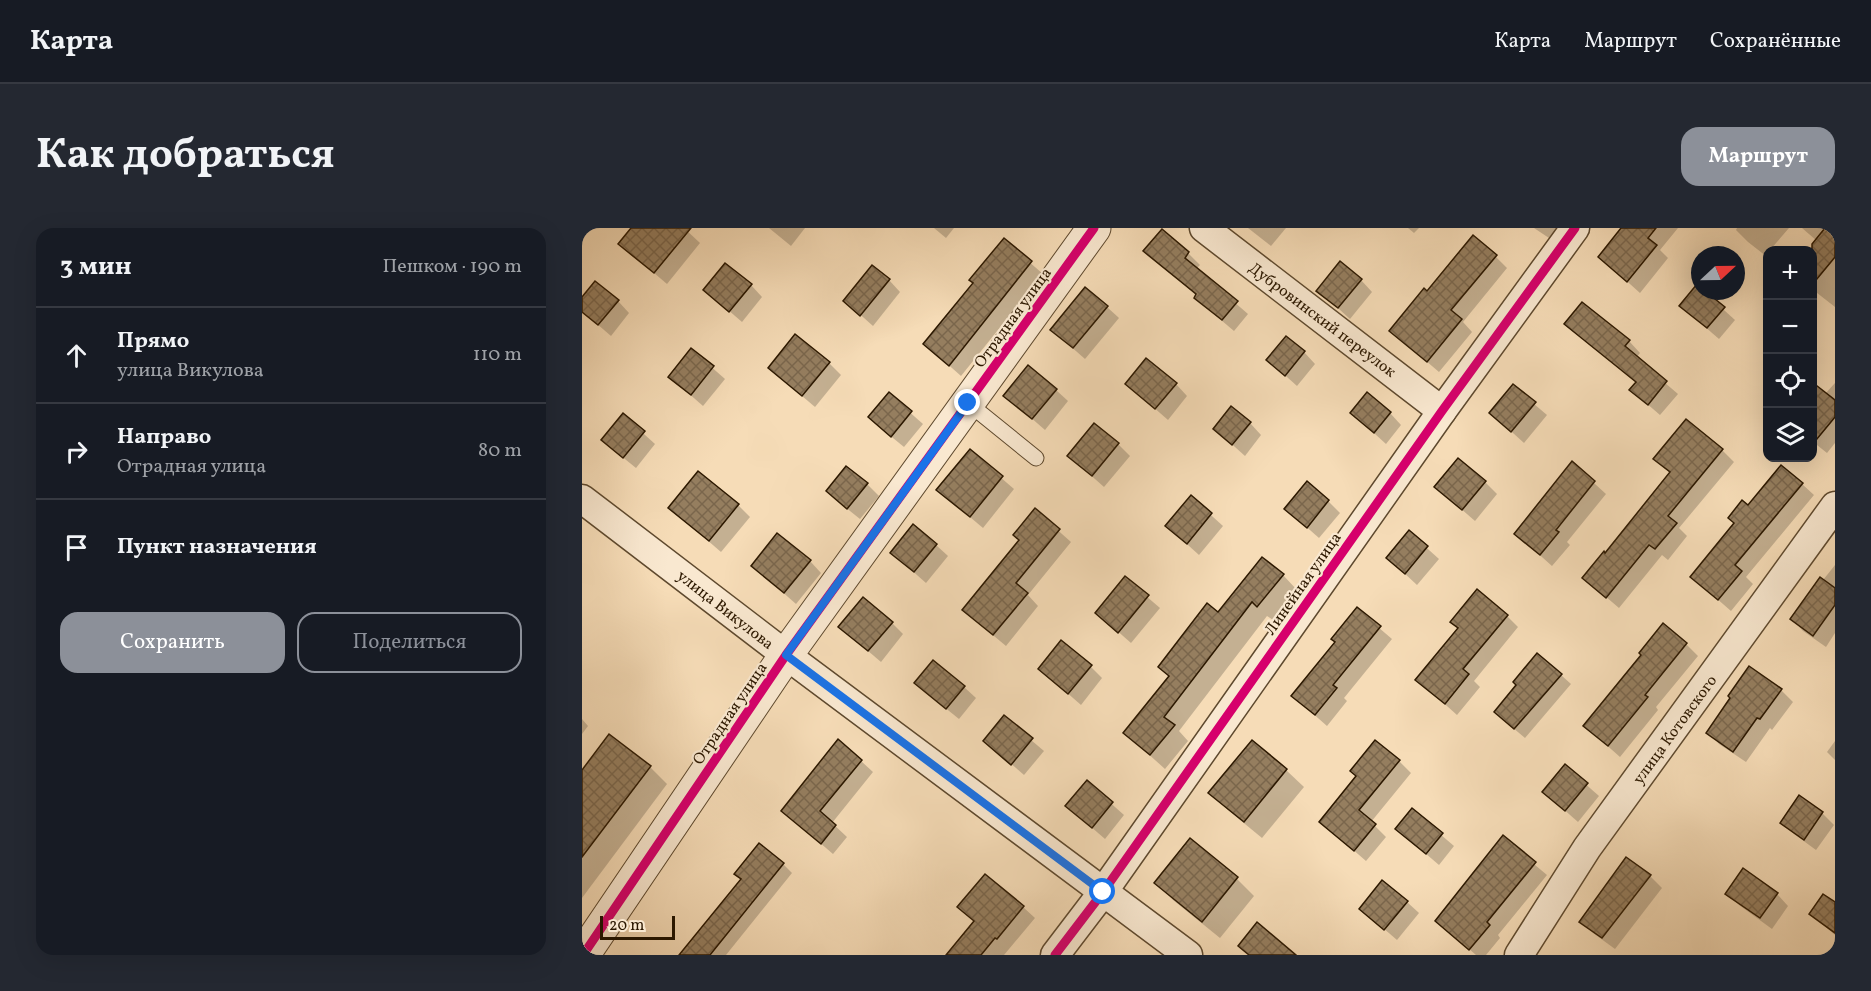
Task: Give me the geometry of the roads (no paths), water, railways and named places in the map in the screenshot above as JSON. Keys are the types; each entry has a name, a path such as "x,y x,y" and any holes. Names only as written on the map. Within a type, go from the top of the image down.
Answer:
{"street":[{"name":"Отрадная улица","path":"583,955 786,655 1094,228"},
{"name":"Дубровинский переулок","path":"1204,228 1442,411"},
{"name":"Линейная улица","path":"1054,955 1103,892 1442,411 1575,228"},
{"name":"улица Викулова","path":"582,499 786,655 1188,955"},
{"name":"улица Котовского","path":"1519,955 1587,848 1835,506"}],"lane":[{"path":"968,403 1036,458"}]}
